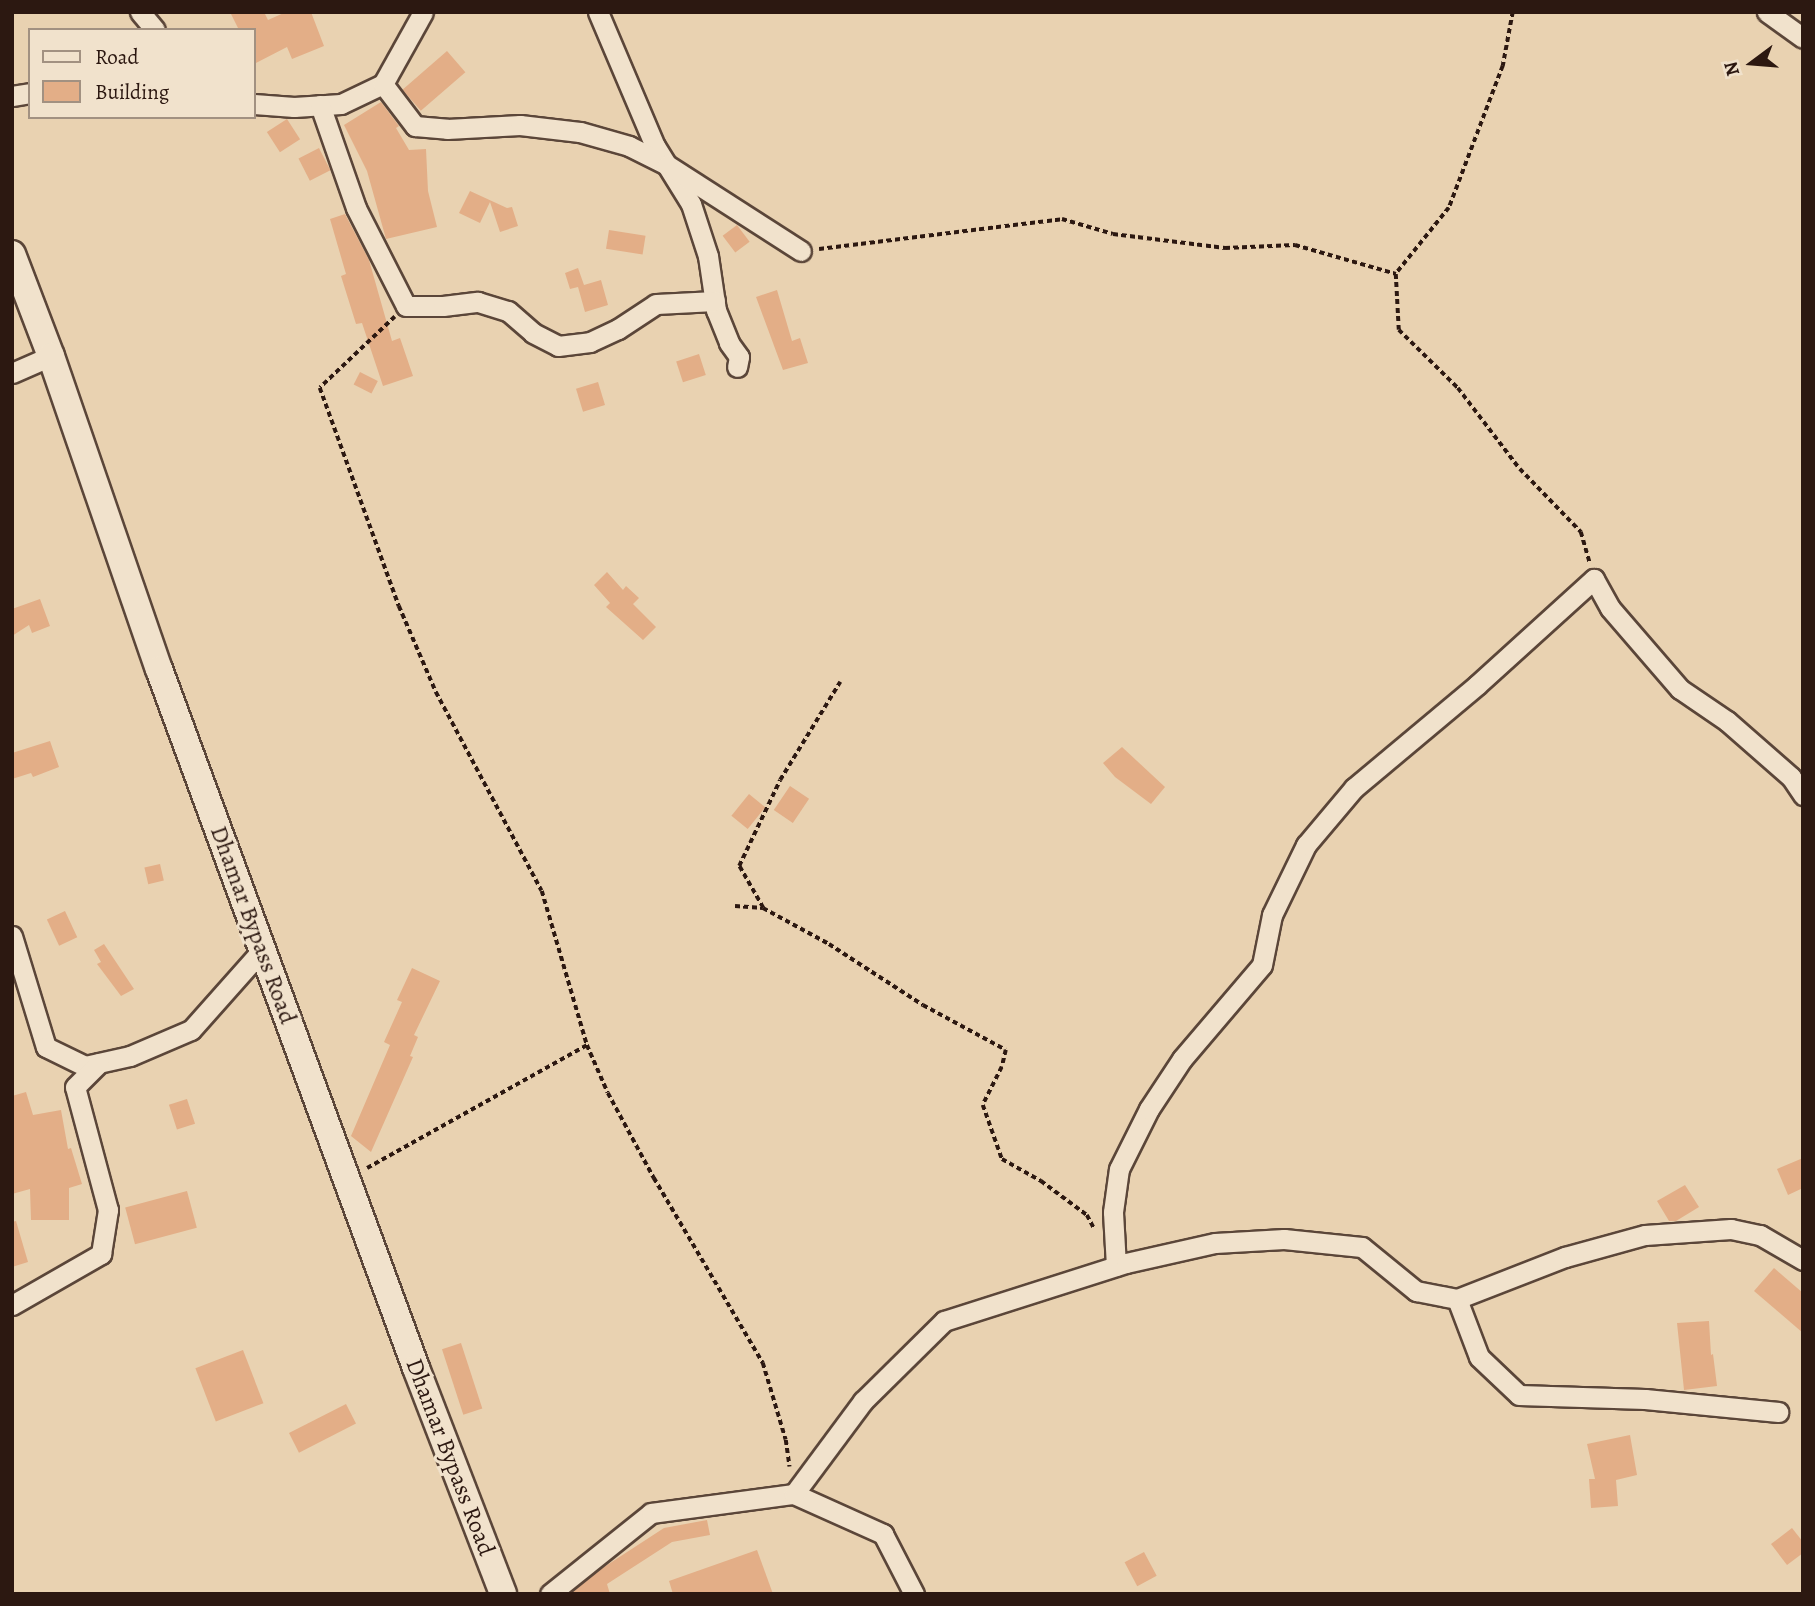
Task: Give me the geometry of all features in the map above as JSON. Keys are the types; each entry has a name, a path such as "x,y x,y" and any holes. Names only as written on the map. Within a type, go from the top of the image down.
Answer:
{"main road":[{"name":"Dhamar Bypass Road","path":"12,254 51,356 159,669 346,1180 503,1594"}],"street":[{"path":"140,12 153,28"},
{"path":"256,104 294,107 341,104 383,84 423,12"},
{"path":"598,12 656,146 691,204 708,256 715,301 729,343 739,357 737,367"},
{"path":"1767,12 1803,38"},
{"path":"383,84 415,126 447,129 520,125 580,132 629,146 667,165 801,251"},
{"path":"320,105 356,208 406,306 478,302 508,311 533,333 558,346 590,342 618,329 656,304 715,301"},
{"path":"12,373 51,356"},
{"path":"1116,1266 1112,1212 1119,1168 1149,1109 1182,1059 1262,965 1272,915 1306,845 1354,789 1477,685 1594,579 1610,608 1680,689 1746,737 1791,777 1803,795"},
{"path":"12,936 46,1046 85,1066 130,1056 191,1030 262,950"},
{"path":"12,1305 100,1254 108,1210 75,1087 99,1063"},
{"path":"794,1494 863,1401 944,1321 1116,1266 1215,1243 1284,1239 1362,1247 1416,1291 1457,1299 1565,1257 1645,1236 1731,1229 1760,1235 1803,1260"},
{"path":"1457,1299 1479,1357 1519,1395 1645,1399 1778,1412"},
{"path":"550,1594 650,1513 794,1494 883,1534 914,1594"}],"path":[{"path":"1513,12 1503,66 1449,208 1396,274 1399,330 1458,388 1520,469 1581,532 1594,579"},
{"path":"801,251 1062,219 1113,234 1225,248 1295,245 1396,274"},
{"path":"406,306 320,388 399,607 425,667 542,891 587,1045 654,1178 763,1363 786,1440 794,1494"},
{"path":"763,908 739,866 780,780 840,682"},
{"path":"735,906 763,908 829,944 923,1005 1006,1050 1002,1067 983,1105 1002,1159 1041,1181 1087,1215 1098,1236"},
{"path":"346,1180 587,1045"}],"building":[{"path":"230,12 264,12 268,20 286,12 311,12 324,46 292,59 287,47 256,63 256,28 238,28"},
{"path":"447,51 465,72 421,111 402,90"},
{"path":"381,102 399,126 396,128 409,150 426,149 428,191 437,227 386,239 367,171 344,125"},
{"path":"287,119 300,139 280,152 267,132"},
{"path":"319,148 330,170 310,181 299,158"},
{"path":"470,191 507,208 512,207 518,226 500,232 490,202 480,223 459,213"},
{"path":"345,214 369,260 392,341 400,338 413,376 383,386 362,323 356,324 341,276 346,274 330,219"},
{"path":"737,225 750,242 735,253 723,236"},
{"path":"609,230 646,236 643,255 606,249"},
{"path":"578,268 584,285 601,280 608,305 585,312 578,287 570,289 565,273"},
{"path":"777,290 792,341 800,338 808,363 783,370 756,297"},
{"path":"699,354 706,375 683,382 676,361"},
{"path":"360,372 378,381 371,394 354,384"},
{"path":"598,382 605,405 583,412 576,389"},
{"path":"607,572 623,590 626,586 639,598 633,604 656,627 643,640 606,607 610,603 594,585"},
{"path":"40,599 50,626 32,633 29,625 12,636 12,609"},
{"path":"50,741 59,767 33,777 31,773 12,779 12,753"},
{"path":"1122,747 1165,787 1151,804 1115,777 1103,763"},
{"path":"790,786 809,799 793,823 774,810"},
{"path":"749,794 765,807 748,829 731,816"},
{"path":"160,864 164,881 148,884 144,868"},
{"path":"65,911 77,937 59,946 47,919"},
{"path":"104,944 134,989 121,996 97,964 101,962 94,950"},
{"path":"412,968 440,981 414,1035 418,1037 410,1056 413,1057 371,1152 351,1136 390,1045 384,1042 402,1002 397,1000"},
{"path":"26,1092 33,1115 61,1110 68,1149 71,1148 82,1184 69,1188 69,1220 31,1220 30,1189 12,1194 12,1096"},
{"path":"187,1099 195,1124 177,1130 169,1105"},
{"path":"1803,1158 1803,1188 1788,1195 1777,1169"},
{"path":"1685,1185 1699,1207 1676,1221 1669,1221 1657,1201"},
{"path":"187,1191 197,1228 135,1244 125,1208"},
{"path":"16,1221 28,1262 12,1267 12,1222"},
{"path":"1774,1268 1803,1293 1803,1333 1754,1291"},
{"path":"1709,1321 1711,1355 1713,1354 1717,1386 1684,1390 1677,1323"},
{"path":"461,1343 482,1409 463,1415 442,1349"},
{"path":"243,1350 263,1403 216,1421 195,1368"},
{"path":"346,1404 356,1424 299,1453 289,1433"},
{"path":"1630,1435 1637,1475 1616,1480 1618,1506 1591,1508 1589,1479 1595,1479 1587,1444"},
{"path":"707,1520 710,1535 672,1542 607,1584 610,1594 570,1594 601,1569 664,1528"},
{"path":"1792,1528 1803,1542 1803,1553 1787,1565 1771,1544"},
{"path":"757,1550 773,1594 673,1594 669,1581"},
{"path":"1144,1552 1157,1576 1137,1586 1125,1562"}]}
